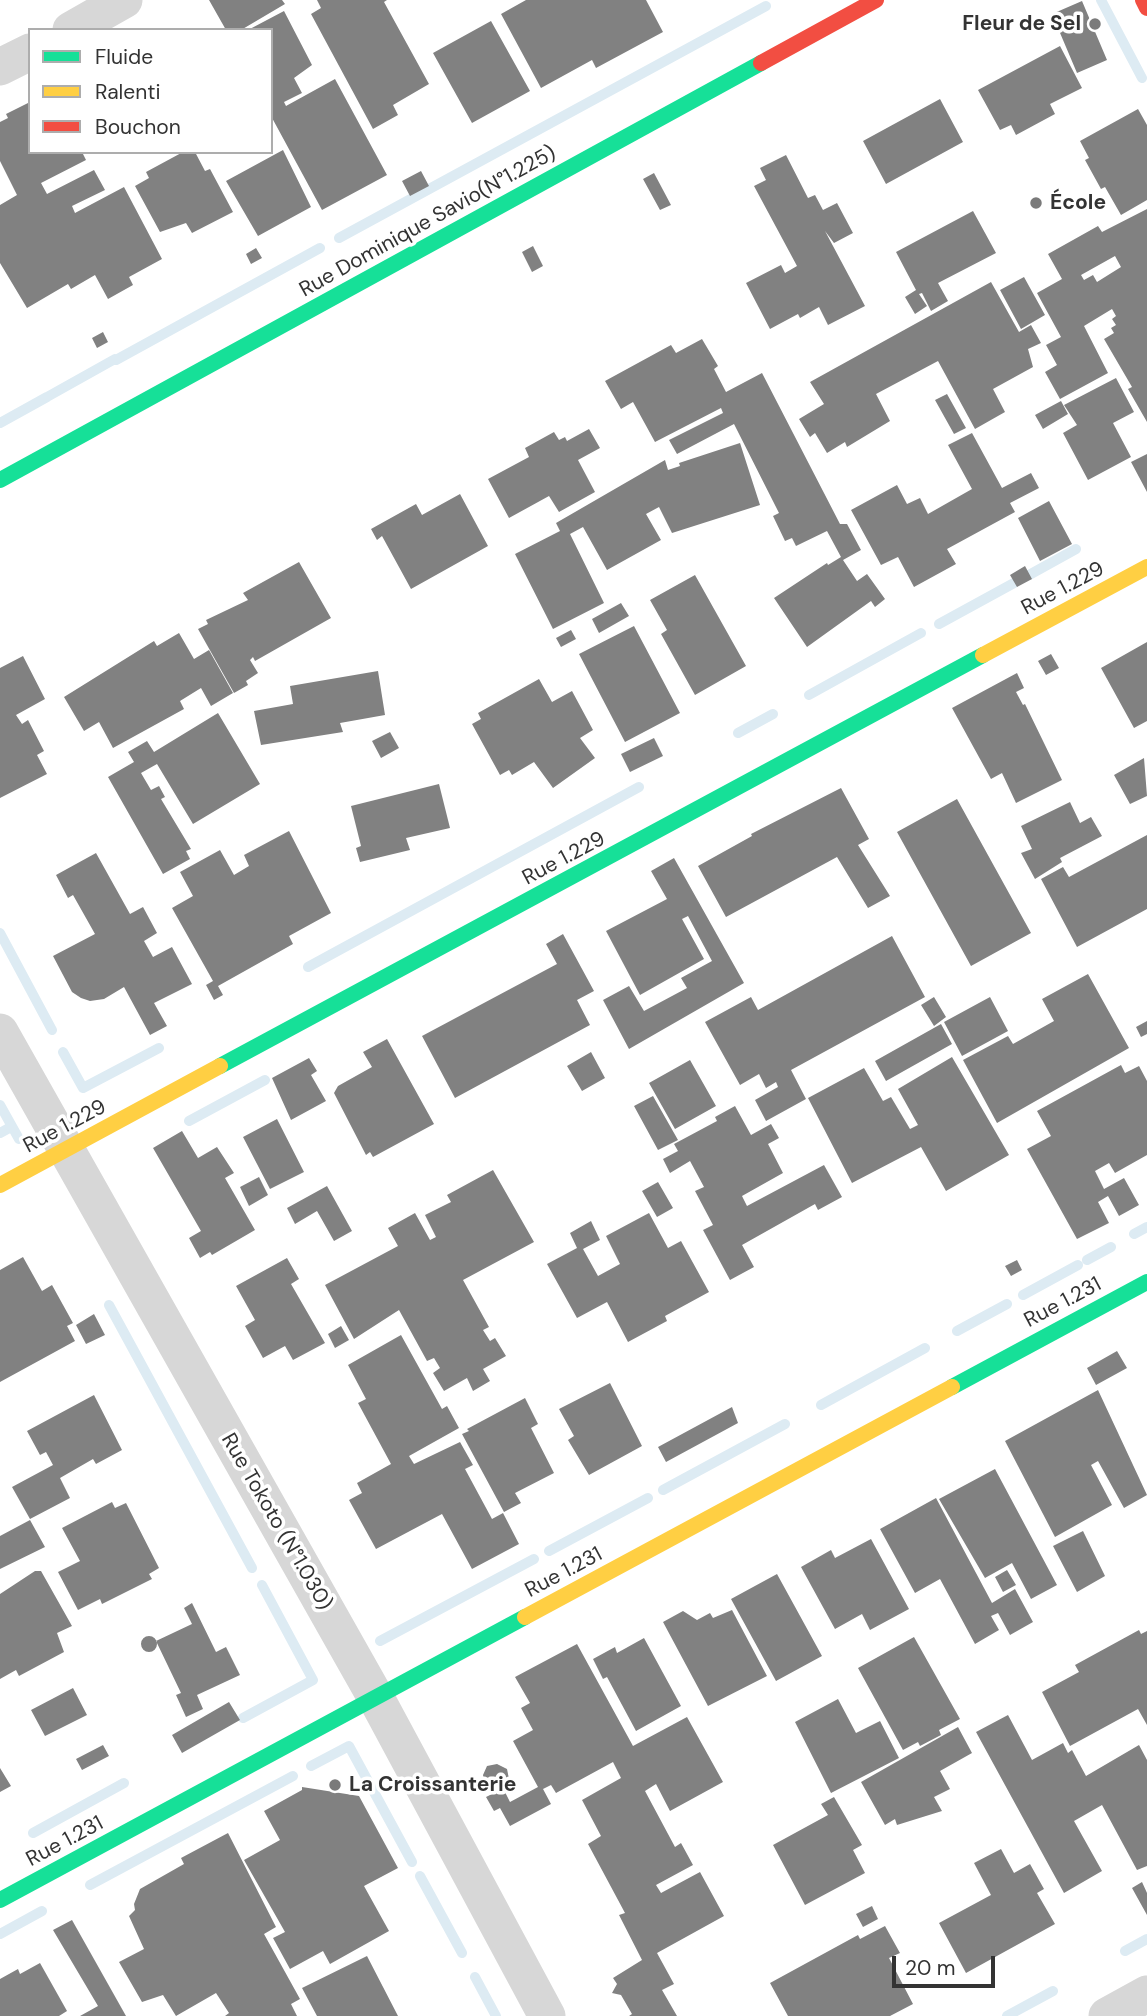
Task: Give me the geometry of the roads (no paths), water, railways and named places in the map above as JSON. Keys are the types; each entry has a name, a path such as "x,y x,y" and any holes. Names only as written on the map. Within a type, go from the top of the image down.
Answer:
{"street":[{"path":"75,28 124,0"},
{"name":"Rue Dominique Savio(N°1.225)","path":"0,480 876,0"},
{"path":"1143,0 1147,8"},
{"path":"0,67 28,53"},
{"name":"Rue 1.229","path":"0,1185 1147,567"},
{"name":"Rue Tokoto (N°1.030)","path":"0,1032 376,1698 547,2016"},
{"name":"Rue 1.231","path":"0,1900 1147,1282"},
{"path":"1107,2016 1147,1994"}],"waterway":[{"path":"1101,0 1142,78"},
{"path":"339,238 766,6"},
{"path":"116,360 320,248"},
{"path":"47,397 115,359"},
{"path":"0,423 47,397"},
{"path":"1029,575 1076,549"},
{"path":"939,624 1014,583"},
{"path":"809,695 921,633"},
{"path":"738,733 773,714"},
{"path":"308,967 639,787"},
{"path":"0,933 52,1030"},
{"path":"63,1052 83,1088 159,1048"},
{"path":"189,1121 265,1080"},
{"path":"0,1105 19,1139"},
{"path":"0,1133 11,1127"},
{"path":"1134,1234 1147,1227"},
{"path":"1087,1260 1111,1247"},
{"path":"1023,1295 1078,1265"},
{"path":"957,1331 1007,1304"},
{"path":"109,1305 252,1568"},
{"path":"821,1405 925,1348"},
{"path":"663,1490 785,1424"},
{"path":"549,1551 648,1498"},
{"path":"380,1641 534,1559"},
{"path":"243,1718 313,1680 262,1585"},
{"path":"311,1766 349,1746 412,1862"},
{"path":"90,1885 293,1776"},
{"path":"33,1833 124,1783"},
{"path":"420,1876 462,1953"},
{"path":"0,1934 42,1911"},
{"path":"1125,1951 1147,1939"},
{"path":"475,1977 496,2016"},
{"path":"1007,2016 1053,1991"}],"place":[{"name":"Fleur de Sel","path":"1095,24"},
{"name":"École","path":"1036,203"},
{"name":"La Croissanterie","path":"335,1785"}]}
